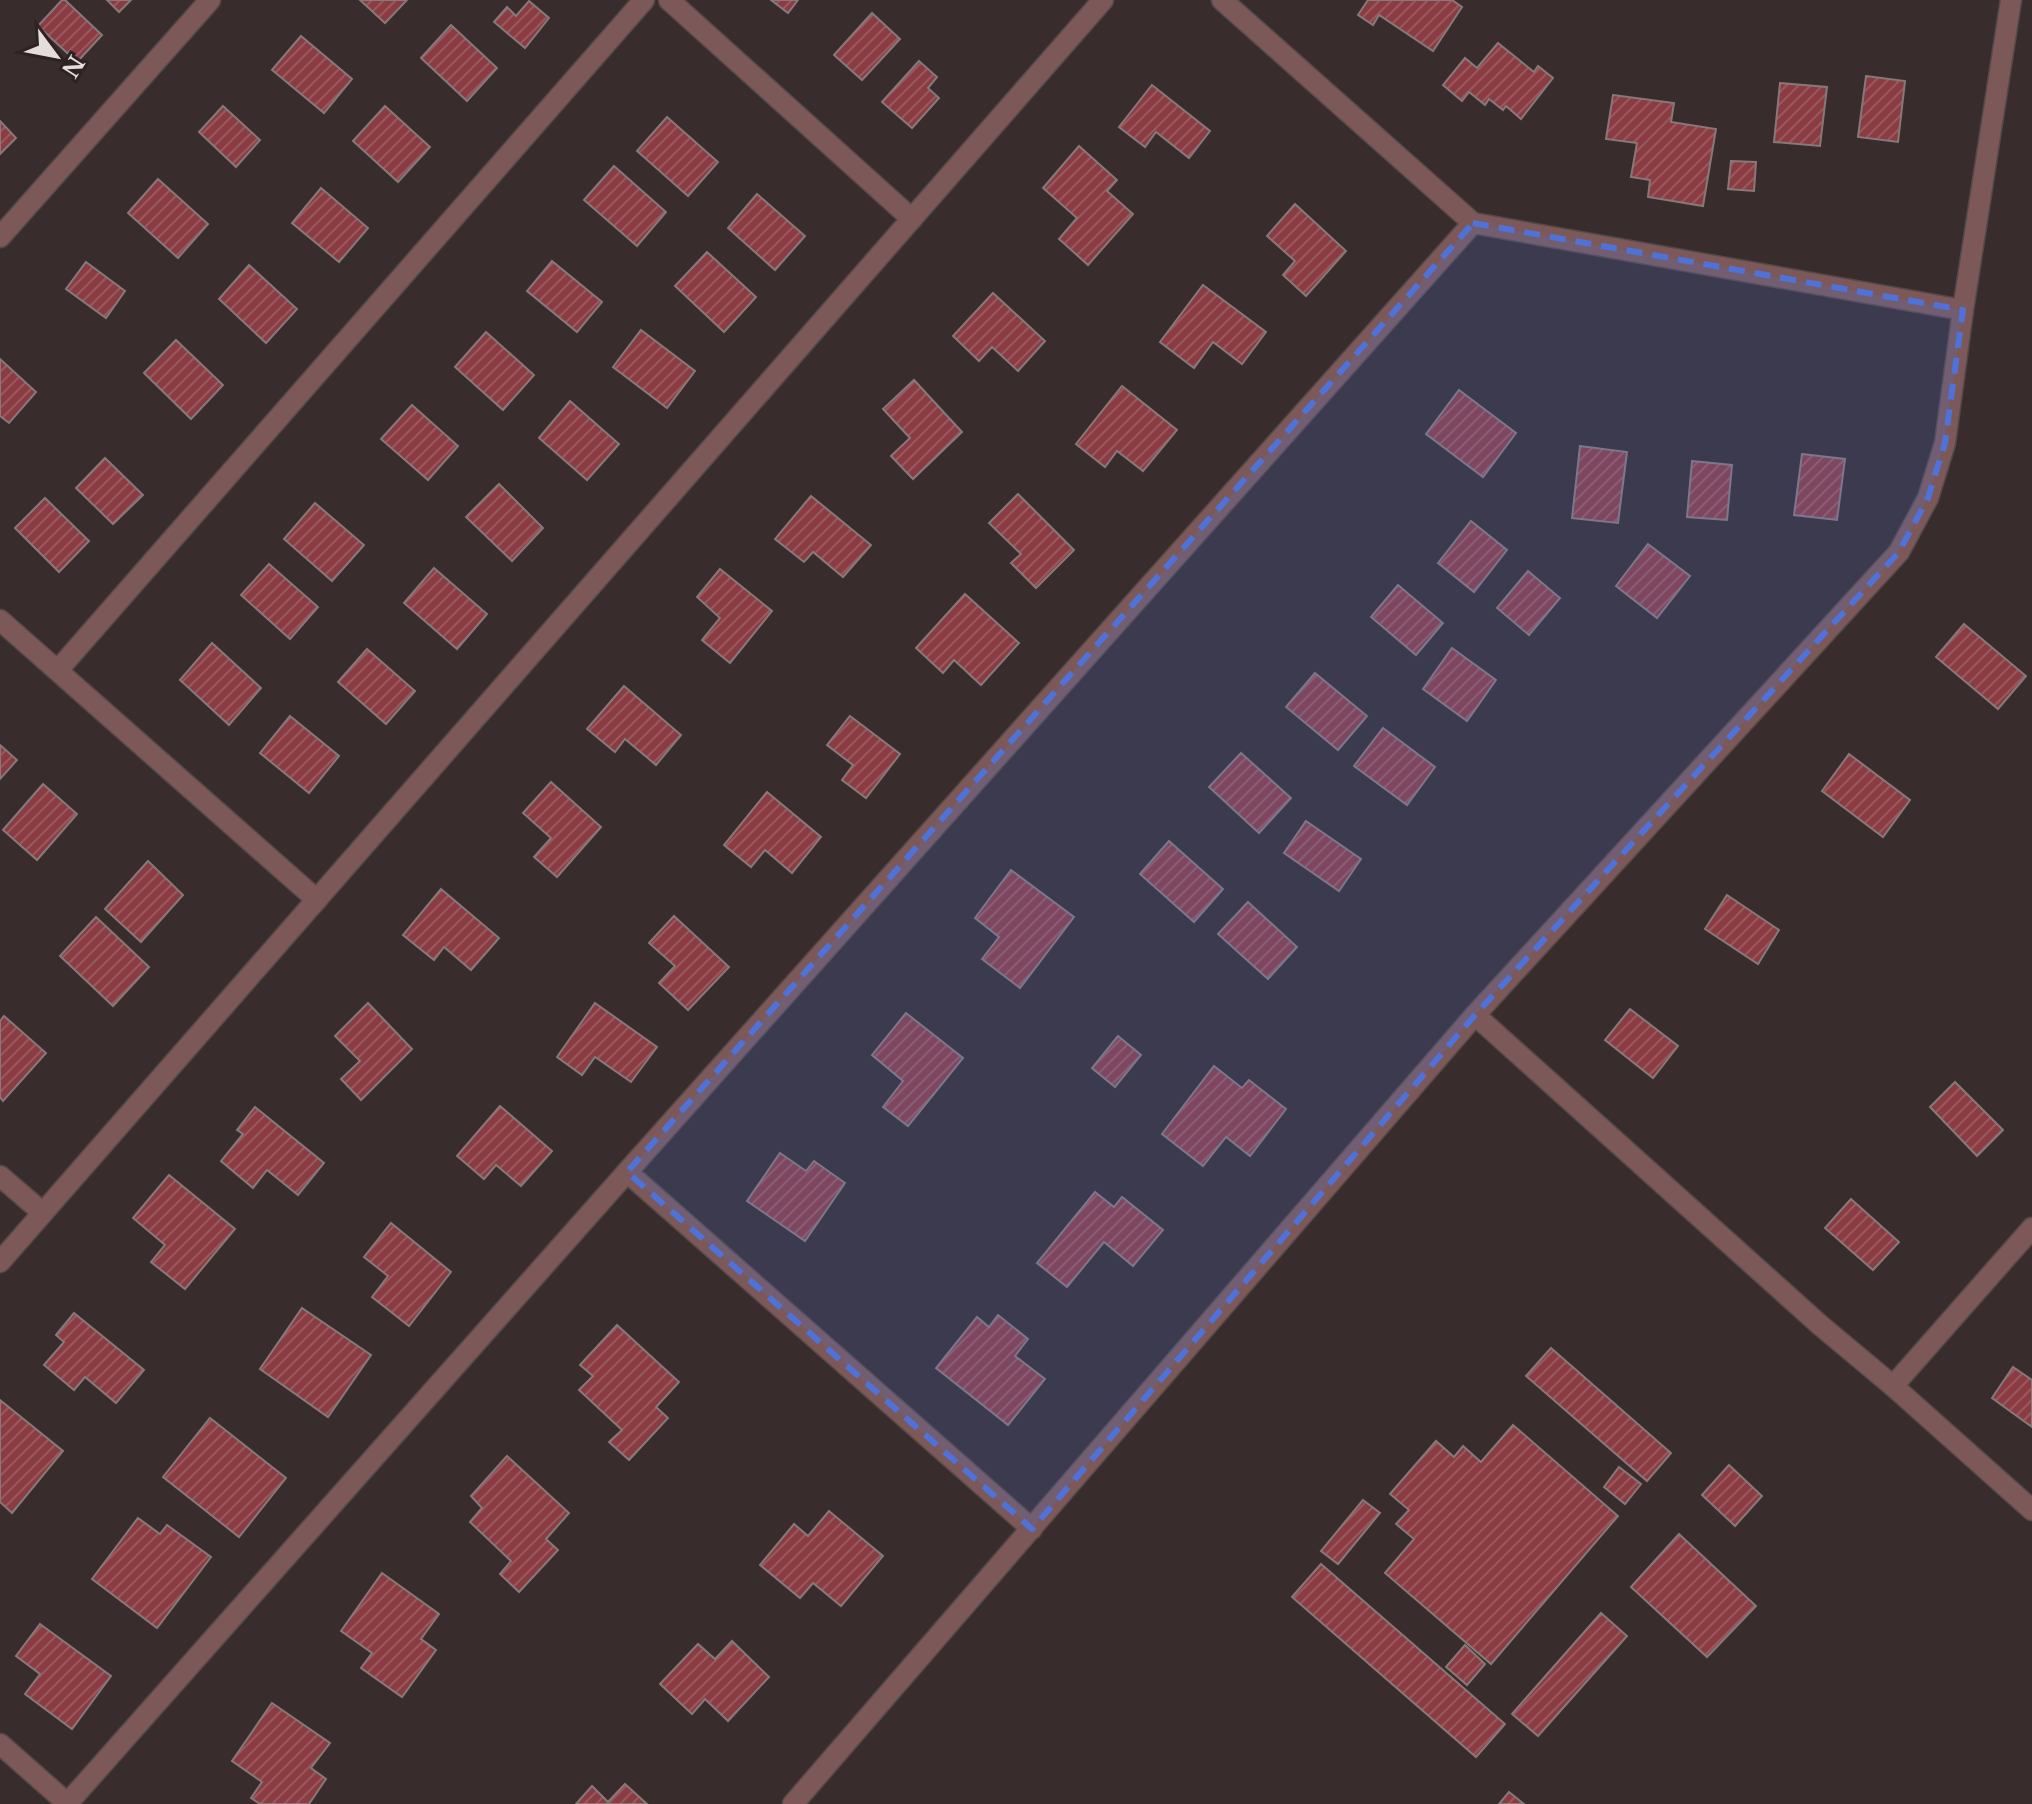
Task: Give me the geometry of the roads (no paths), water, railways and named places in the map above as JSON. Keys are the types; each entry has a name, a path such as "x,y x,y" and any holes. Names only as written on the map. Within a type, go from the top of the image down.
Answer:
{"street":[{"path":"0,237 210,0"},
{"path":"58,670 644,0"},
{"path":"669,0 912,219"},
{"path":"0,1262 1103,0"},
{"path":"1222,0 1473,223 1963,310"},
{"path":"793,1804 1475,1015 1899,552 1928,498 1945,443 2011,0"},
{"path":"0,1744 67,1804 1473,223"},
{"path":"0,620 317,900"},
{"path":"1475,1015 1820,1325 2032,1510"},
{"path":"627,1172 1032,1529"},
{"path":"0,1176 43,1213"},
{"path":"1893,1386 2032,1228"}]}
